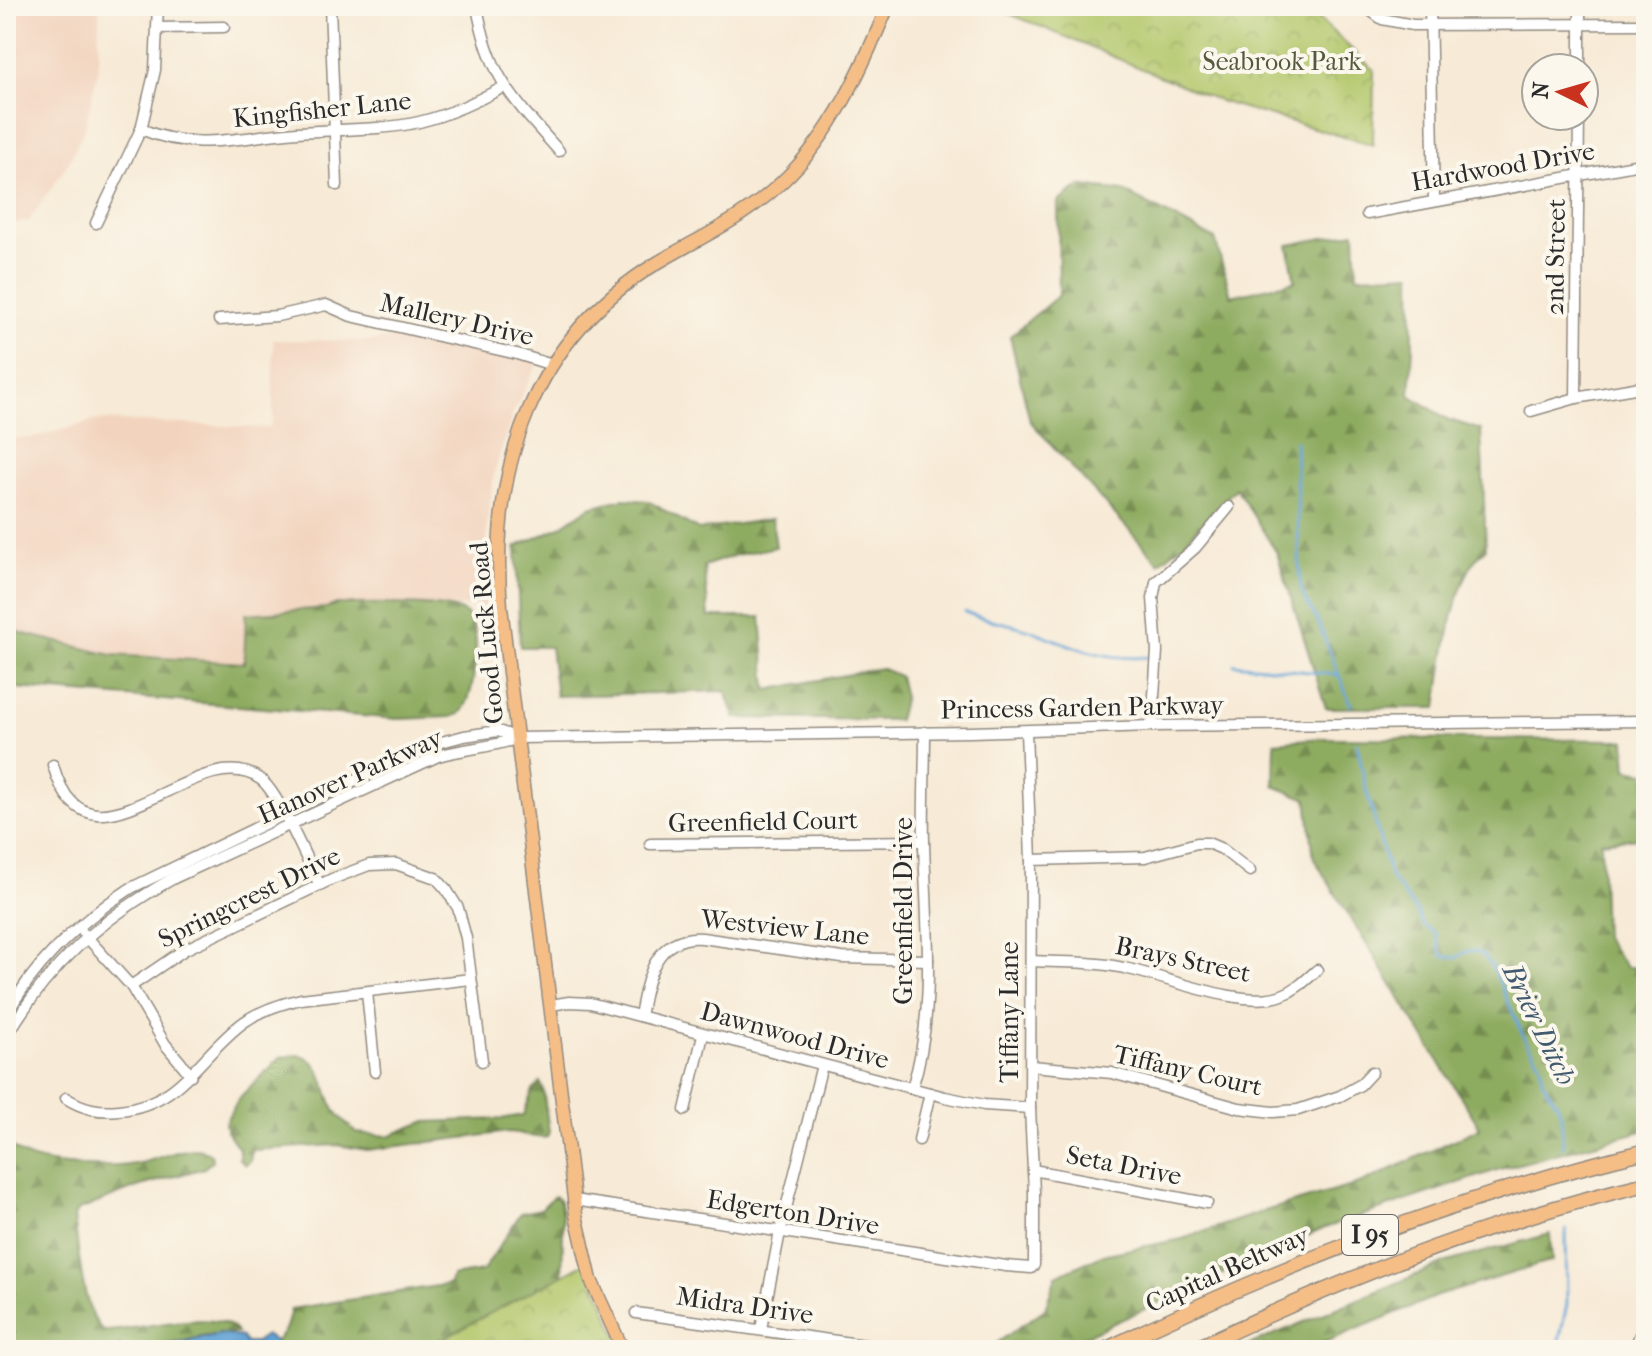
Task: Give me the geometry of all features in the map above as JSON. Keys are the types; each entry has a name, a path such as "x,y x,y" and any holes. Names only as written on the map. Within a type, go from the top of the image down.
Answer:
{"highway":[{"name":"Capital Beltway","path":"1105,1350 1240,1287 1353,1241 1479,1198 1646,1151"},
{"name":"I 95","path":"1193,1350 1311,1296 1435,1248 1646,1184"}],"main road":[{"name":"Good Luck Road","path":"623,1350 591,1280 574,1200 501,607 499,528 516,442 552,365 589,318 615,294 657,263 747,212 784,180 816,144 834,117 888,6"}],"street":[{"path":"96,223 141,129 155,70 158,6"},
{"path":"330,6 337,185"},
{"path":"477,6 489,54 504,87 559,151"},
{"path":"1364,6 1372,14 1390,22 1430,25 1646,24"},
{"path":"1430,6 1434,200"},
{"path":"1580,6 1580,52"},
{"path":"158,28 224,27"},
{"name":"Kingfisher Lane","path":"141,129 188,143 382,128 420,122 467,106 504,87"},
{"name":"2nd Street","path":"1576,398 1579,132"},
{"name":"Hardwood Drive","path":"1367,214 1646,163"},
{"name":"Mallery Drive","path":"219,320 277,316 326,305 351,316 552,365"},
{"path":"1531,411 1576,398 1646,386"},
{"path":"1152,726 1157,651 1153,598 1156,582 1195,548 1229,507"},
{"name":"Princess Garden Parkway","path":"518,738 1026,731 1152,726 1646,721"},
{"name":"Hanover Parkway","path":"6,1016 36,970 78,926 131,888 399,757 435,743 498,731 518,738"},
{"name":"Tiffany Lane","path":"1006,1266 1027,1268 1034,1265 1030,1108 1031,860 1026,731"},
{"name":"Greenfield Drive","path":"912,1088 922,1049 928,960 924,841 925,732"},
{"name":"Hanover Parkway","path":"6,1038 42,983 87,937 134,900 438,756 500,745 518,738"},
{"path":"53,765 65,796 73,804 91,812 106,814 125,811 213,772 227,769 259,778 271,791 320,885"},
{"name":"Greenfield Court","path":"650,844 924,841"},
{"path":"1031,860 1145,857 1208,843 1222,849 1250,871"},
{"name":"Springcrest Drive","path":"131,986 184,950 356,868 396,864 431,875 446,889 462,917 482,1061"},
{"path":"78,926 131,986 165,1044 191,1075"},
{"name":"Westview Lane","path":"640,1016 646,990 663,951 671,943 684,938 842,958 928,960"},
{"name":"Brays Street","path":"1031,961 1103,964 1258,998 1280,996 1299,986 1317,970"},
{"path":"66,1098 88,1109 132,1109 161,1099 191,1075 230,1034 264,1010 301,999 471,979"},
{"path":"367,992 375,1072"},
{"name":"Dawnwood Drive","path":"551,1005 582,1002 930,1093 984,1105 1030,1108"},
{"path":"685,1110 703,1035"},
{"path":"761,1329 780,1232 822,1065"},
{"name":"Tiffany Court","path":"1031,1066 1112,1073 1239,1108 1273,1112 1298,1110 1340,1096 1360,1085 1372,1072"},
{"path":"919,1140 930,1093"},
{"name":"Seta Drive","path":"1033,1170 1207,1203"},
{"name":"Edgerton Drive","path":"574,1200 1006,1266"},
{"name":"Midra Drive","path":"636,1313 894,1349"},
{"path":"1634,1350 1646,1320"}],"shaded area":[{"path":"6,6 99,6 98,71 85,127 69,162 29,221 6,224"},
{"path":"430,334 539,361 512,415 494,475 487,526 487,607 337,604 326,608 247,614 244,663 112,655 21,633 6,622 6,438 32,438 97,420 268,428 273,421 273,340 373,341"}],"green space":[{"name":"Seabrook Park","path":"991,6 1305,6 1374,70 1373,145 1222,102"},
{"path":"1081,186 1123,191 1215,239 1231,296 1295,281 1288,245 1355,232 1357,276 1412,273 1410,395 1447,419 1481,430 1486,548 1474,561 1457,600 1446,646 1437,708 1326,708 1277,553 1236,488 1183,544 1159,563 1030,421 1010,336 1059,295 1058,202"},
{"path":"623,499 648,501 699,530 772,519 776,547 736,555 704,566 709,617 761,617 767,690 881,668 899,676 904,697 898,720 735,718 726,691 556,696 550,647 520,647 516,547 560,527 590,507"},
{"path":"337,604 426,605 466,614 474,630 476,655 473,682 460,714 398,719 6,687 6,622 21,633 112,655 244,663 246,614 326,608"},
{"path":"1322,738 1625,740 1627,769 1646,772 1646,837 1601,842 1604,937 1626,967 1646,968 1646,1130 1500,1169 1325,1228 1054,1350 987,1350 1045,1309 1056,1276 1102,1255 1182,1239 1362,1183 1480,1128 1314,859 1307,799 1274,786 1275,742"},
{"path":"299,1055 314,1063 335,1110 357,1133 388,1136 424,1122 501,1119 523,1115 533,1090 540,1082 549,1132 543,1138 509,1132 367,1150 337,1145 252,1150 246,1165 239,1159 239,1149 227,1131 225,1124 229,1115 239,1098 281,1057"},
{"path":"6,1139 29,1157 77,1166 128,1165 194,1149 211,1154 212,1161 204,1168 137,1187 77,1211 74,1217 79,1261 91,1310 104,1331 196,1320 228,1325 237,1333 204,1336 163,1346 160,1350 6,1350"},
{"path":"554,1196 560,1201 563,1223 562,1285 433,1350 276,1350 275,1341 288,1323 291,1309 450,1284 452,1276 483,1271 521,1213 541,1209"},
{"path":"1550,1234 1552,1261 1437,1296 1306,1350 1237,1350 1447,1262"},
{"path":"587,1262 623,1350 421,1350"}],"water":[{"path":"220,1334 242,1337 245,1343 255,1343 265,1335 275,1341 276,1350 160,1350 163,1346"}],"waterway":[{"name":"Brier Ditch","path":"1295,441 1300,581 1303,595 1319,624 1351,706"},
{"path":"965,612 1092,652 1119,657 1148,657"},
{"path":"1234,664 1338,675"},
{"name":"Brier Ditch","path":"1357,743 1390,876 1423,925 1436,934 1443,956 1456,958 1467,951 1475,951 1483,955 1493,968 1525,1040 1541,1064 1542,1080 1561,1114 1563,1147"},
{"name":"Brier Ditch","path":"1557,1350 1567,1304 1566,1229"}]}
